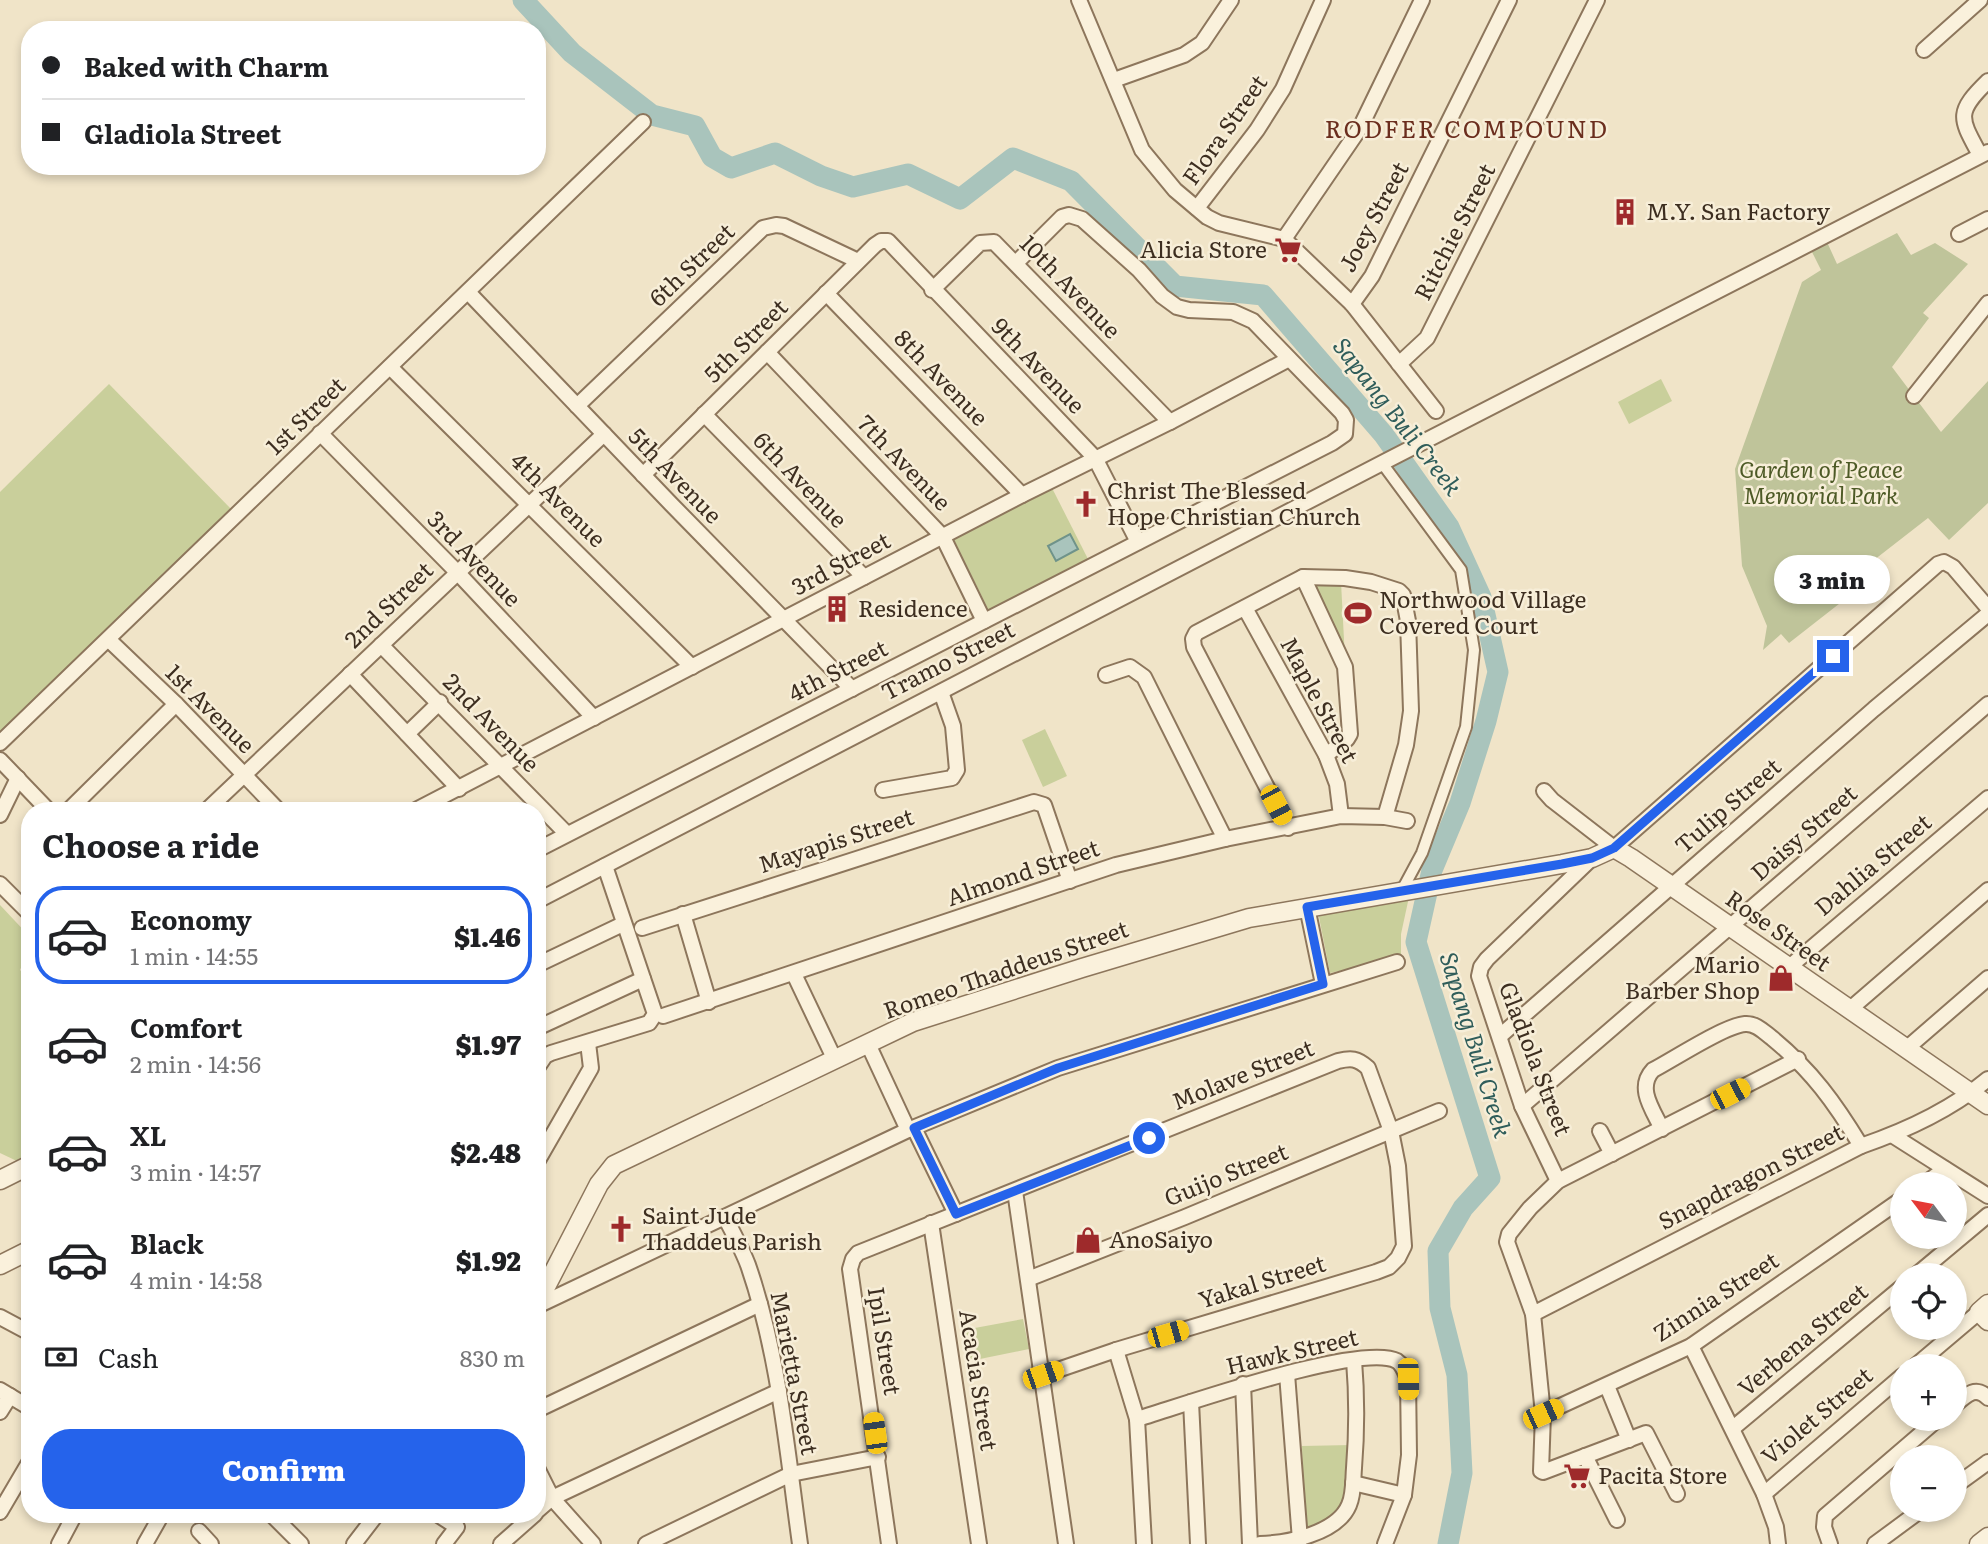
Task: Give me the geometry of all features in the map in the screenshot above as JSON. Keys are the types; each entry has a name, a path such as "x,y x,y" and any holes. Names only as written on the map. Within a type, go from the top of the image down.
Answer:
{"street":[{"path":"1079,0 1142,150 1175,190 1219,223 1284,239 1352,303 1436,411"},
{"path":"1114,80 1184,55 1202,43 1231,0"},
{"name":"Flora Street","path":"1197,208 1257,130 1283,89 1323,0"},
{"path":"1284,239 1360,128 1422,0"},
{"name":"Joey Street","path":"1352,303 1373,276 1509,0"},
{"name":"Ritchie Street","path":"1399,364 1427,338 1597,0"},
{"path":"1924,50 1980,0"},
{"path":"1984,153 1964,125 1963,113 1968,101 1988,81"},
{"name":"1st Street","path":"0,743 643,122"},
{"name":"Tramo Street","path":"546,896 1984,153"},
{"path":"1016,263 1062,217 1076,216 1177,307 1233,312 1254,321 1289,359"},
{"path":"1959,234 1987,221"},
{"name":"6th Street","path":"577,406 763,228 769,225 784,226 858,261"},
{"name":"5th Street","path":"643,475 881,241"},
{"name":"9th Avenue","path":"881,241 893,246 932,290 1095,458 1138,542"},
{"name":"10th Avenue","path":"932,290 976,246 985,241 994,242 1170,422"},
{"name":"5th Avenue","path":"468,292 852,689"},
{"name":"8th Avenue","path":"826,293 1022,495"},
{"path":"1914,396 1988,303"},
{"name":"7th Avenue","path":"767,352 943,537 984,621"},
{"name":"3rd Street","path":"432,802 1289,359"},
{"name":"4th Street","path":"546,845 1332,443 1345,434 1346,420 1289,359"},
{"name":"4th Avenue","path":"390,367 692,667"},
{"name":"6th Avenue","path":"704,414 864,577"},
{"name":"3rd Avenue","path":"320,433 457,572 594,718"},
{"name":"2nd Street","path":"215,802 528,503 604,434"},
{"path":"1387,461 1461,570 1474,650 1466,727 1406,891"},
{"name":"Gladiola Street","path":"1558,1181 1522,1106 1500,1035 1480,986 1481,967 1592,858 1614,848 1938,564 1944,562 1953,567 1988,608"},
{"path":"1288,828 1194,647 1193,639 1196,633 1303,578 1324,576 1371,582 1399,591 1403,595 1408,621 1411,711 1406,745 1385,817"},
{"path":"1303,578 1345,667 1350,734 1326,755"},
{"name":"Maple Street","path":"1245,608 1326,755 1337,784 1341,816"},
{"name":"Tulip Street","path":"1500,1035 1670,885 1988,614"},
{"name":"1st Avenue","path":"109,640 176,704 270,802"},
{"name":"2nd Avenue","path":"381,645 536,802"},
{"path":"1106,675 1130,667 1144,677 1225,839"},
{"path":"349,674 459,789"},
{"path":"883,790 952,778 956,775 953,726 940,692"},
{"path":"407,734 440,702"},
{"path":"77,802 176,704"},
{"name":"Daisy Street","path":"1522,1106 1988,704"},
{"path":"0,760 40,802"},
{"path":"0,815 18,778"},
{"name":"Rose Street","path":"1545,791 1552,800 1614,848 1988,1105"},
{"name":"Dahlia Street","path":"1788,968 1988,798"},
{"name":"Mayapis Street","path":"642,928 1034,802 1044,805 1070,881"},
{"name":"2nd Avenue","path":"546,812 567,834"},
{"name":"Almond Street","path":"546,1056 1116,865 1225,839 1341,816 1385,817 1407,821"},
{"name":"Romeo Thaddeus Street","path":"546,1287 599,1184 614,1165 913,1022 1250,918 1592,858"},
{"path":"605,866 656,1020"},
{"path":"0,884 21,905"},
{"path":"1849,1010 1988,890"},
{"path":"1307,907 1323,984"},
{"path":"683,914 709,1002"},
{"path":"546,961 623,924"},
{"path":"546,1301 911,1129 1058,1068 1397,962"},
{"path":"794,974 834,1059"},
{"path":"1906,1049 1988,978"},
{"path":"546,1024 643,979"},
{"path":"1662,1129 1645,1091 1648,1076 1653,1070 1732,1027 1751,1024 1761,1028 1798,1059 1825,1089 1861,1146"},
{"path":"546,1146 591,1068 588,1043"},
{"path":"868,1044 956,1214"},
{"name":"Molave Street","path":"850,1269 858,1253 1351,1058 1361,1061 1368,1068 1391,1131"},
{"path":"1677,1494 1647,1433 1543,1472 1540,1468 1543,1414 1532,1314 1507,1242 1513,1229 1530,1208 1558,1181 1798,1059"},
{"name":"Snapdragon Street","path":"1532,1314 1861,1146 1892,1135 1971,1093 1988,1079"},
{"name":"Guijo Street","path":"1028,1279 1439,1111"},
{"name":"Yakal Street","path":"1043,1375 1116,1350 1389,1267 1404,1246 1398,1166 1391,1131"},
{"path":"1600,1131 1612,1154"},
{"path":"1892,1135 1988,1196"},
{"path":"1941,1172 1945,1169"},
{"path":"0,1180 21,1170"},
{"path":"1015,1191 1066,1544"},
{"name":"Zinnia Street","path":"1543,1414 1691,1346 1890,1207"},
{"path":"1931,1263 1988,1215"},
{"name":"Marietta Street","path":"725,1217 747,1263 760,1304 779,1391 800,1544"},
{"name":"Acacia Street","path":"931,1223 979,1544"},
{"path":"0,1265 21,1255"},
{"name":"Ipil Street","path":"850,1269 889,1544"},
{"name":"Verbena Street","path":"1733,1428 1890,1297"},
{"path":"546,1406 760,1304"},
{"path":"1931,1354 1985,1312"},
{"path":"0,1317 21,1329"},
{"path":"1691,1346 1763,1494 1776,1527 1778,1544"},
{"path":"1116,1350 1137,1419 1144,1544"},
{"name":"Hawk Street","path":"1137,1419 1243,1384 1287,1374 1375,1357 1396,1361 1404,1368 1408,1379 1409,1455 1404,1495 1385,1544"},
{"path":"1260,1544 1282,1544 1300,1540 1338,1520 1349,1505 1353,1483 1357,1399 1354,1360"},
{"path":"1287,1374 1300,1540"},
{"path":"1243,1384 1250,1544"},
{"path":"1608,1386 1629,1440"},
{"name":"Violet Street","path":"1763,1494 1890,1386"},
{"path":"546,1504 552,1498 779,1391"},
{"path":"1967,1395 1975,1391 1982,1392 1988,1398"},
{"path":"0,1412 5,1393 21,1403"},
{"path":"1191,1402 1198,1544"},
{"path":"1830,1544 1824,1527 1825,1516 1924,1431"},
{"path":"646,1544 791,1474 878,1457"},
{"path":"1586,1457 1616,1520"},
{"path":"1967,1477 1988,1462"},
{"path":"0,1512 21,1476"},
{"path":"1353,1483 1404,1495"},
{"path":"546,1486 552,1498 593,1544"},
{"path":"1875,1544 1905,1522"},
{"path":"59,1544 70,1523"},
{"path":"145,1544 157,1523"},
{"path":"280,1523 301,1544"},
{"path":"354,1544 370,1523"},
{"path":"444,1544 457,1527 451,1523"},
{"path":"501,1544 525,1523"},
{"path":"199,1531 211,1544"},
{"path":"1979,1544 1988,1537"}],"green space":[{"name":"Garden of Peace Memorial Park","path":"1897,233 1911,255 1935,243 1968,264 1923,313 1929,318 1892,367 1941,432 1988,381 1988,503 1949,540 1928,518 1874,560 1841,595 1844,600 1789,643 1781,634 1763,650 1767,626 1742,566 1735,469 1802,282 1821,270 1811,250 1827,242 1837,264"},
{"path":"1661,379 1672,401 1629,424 1618,402"},
{"path":"109,384 232,510 0,733 0,492"},
{"path":"1052,488 1088,559 989,611 953,538"},
{"path":"1309,580 1341,582 1345,659"},
{"path":"1045,729 1067,776 1043,787 1022,740"},
{"path":"1409,897 1401,934 1401,957 1330,973 1318,912"},
{"path":"0,905 21,927 21,1161 0,1153"},
{"path":"1023,1319 1029,1349 970,1361 964,1330"},
{"path":"1351,1445 1346,1503 1335,1518 1304,1534 1302,1446"}],"water":[{"path":"1070,534 1078,549 1056,561 1048,546"}],"waterway":[{"name":"Sapang Buli Creek","path":"523,0 542,21"},
{"name":"Sapang Buli Creek","path":"546,25 572,53 652,115 695,126 712,157 731,168 775,153 821,176 853,187 908,174 960,199 1013,158 1071,181 1175,286 1263,295 1384,435 1449,527 1481,597 1498,672 1486,721 1460,803 1432,870 1416,942 1490,1178 1463,1208 1438,1251 1440,1308 1457,1375 1462,1473 1448,1544"}],"place":[{"name":"M.Y. San Factory","path":"1625,212"},
{"name":"Alicia Store","path":"1288,250"},
{"name":"Christ The Blessed Hope Christian Church","path":"1086,504"},
{"name":"Residence","path":"837,609"},
{"name":"Northwood Village Covered Court","path":"1358,613"},
{"name":"Mario Barber Shop","path":"1781,978"},
{"name":"Saint Jude Thaddeus Parish","path":"621,1229"},
{"name":"AnoSaiyo","path":"1088,1240"},
{"name":"Pacita Store","path":"1577,1476"}],"district":[{"name":"RODFER COMPOUND","path":"1467,130"}],"route":[{"path":"1149,1138 956,1214 914,1128 1058,1068 1323,984 1307,907 1562,864 1592,858 1614,848 1833,656"}]}
